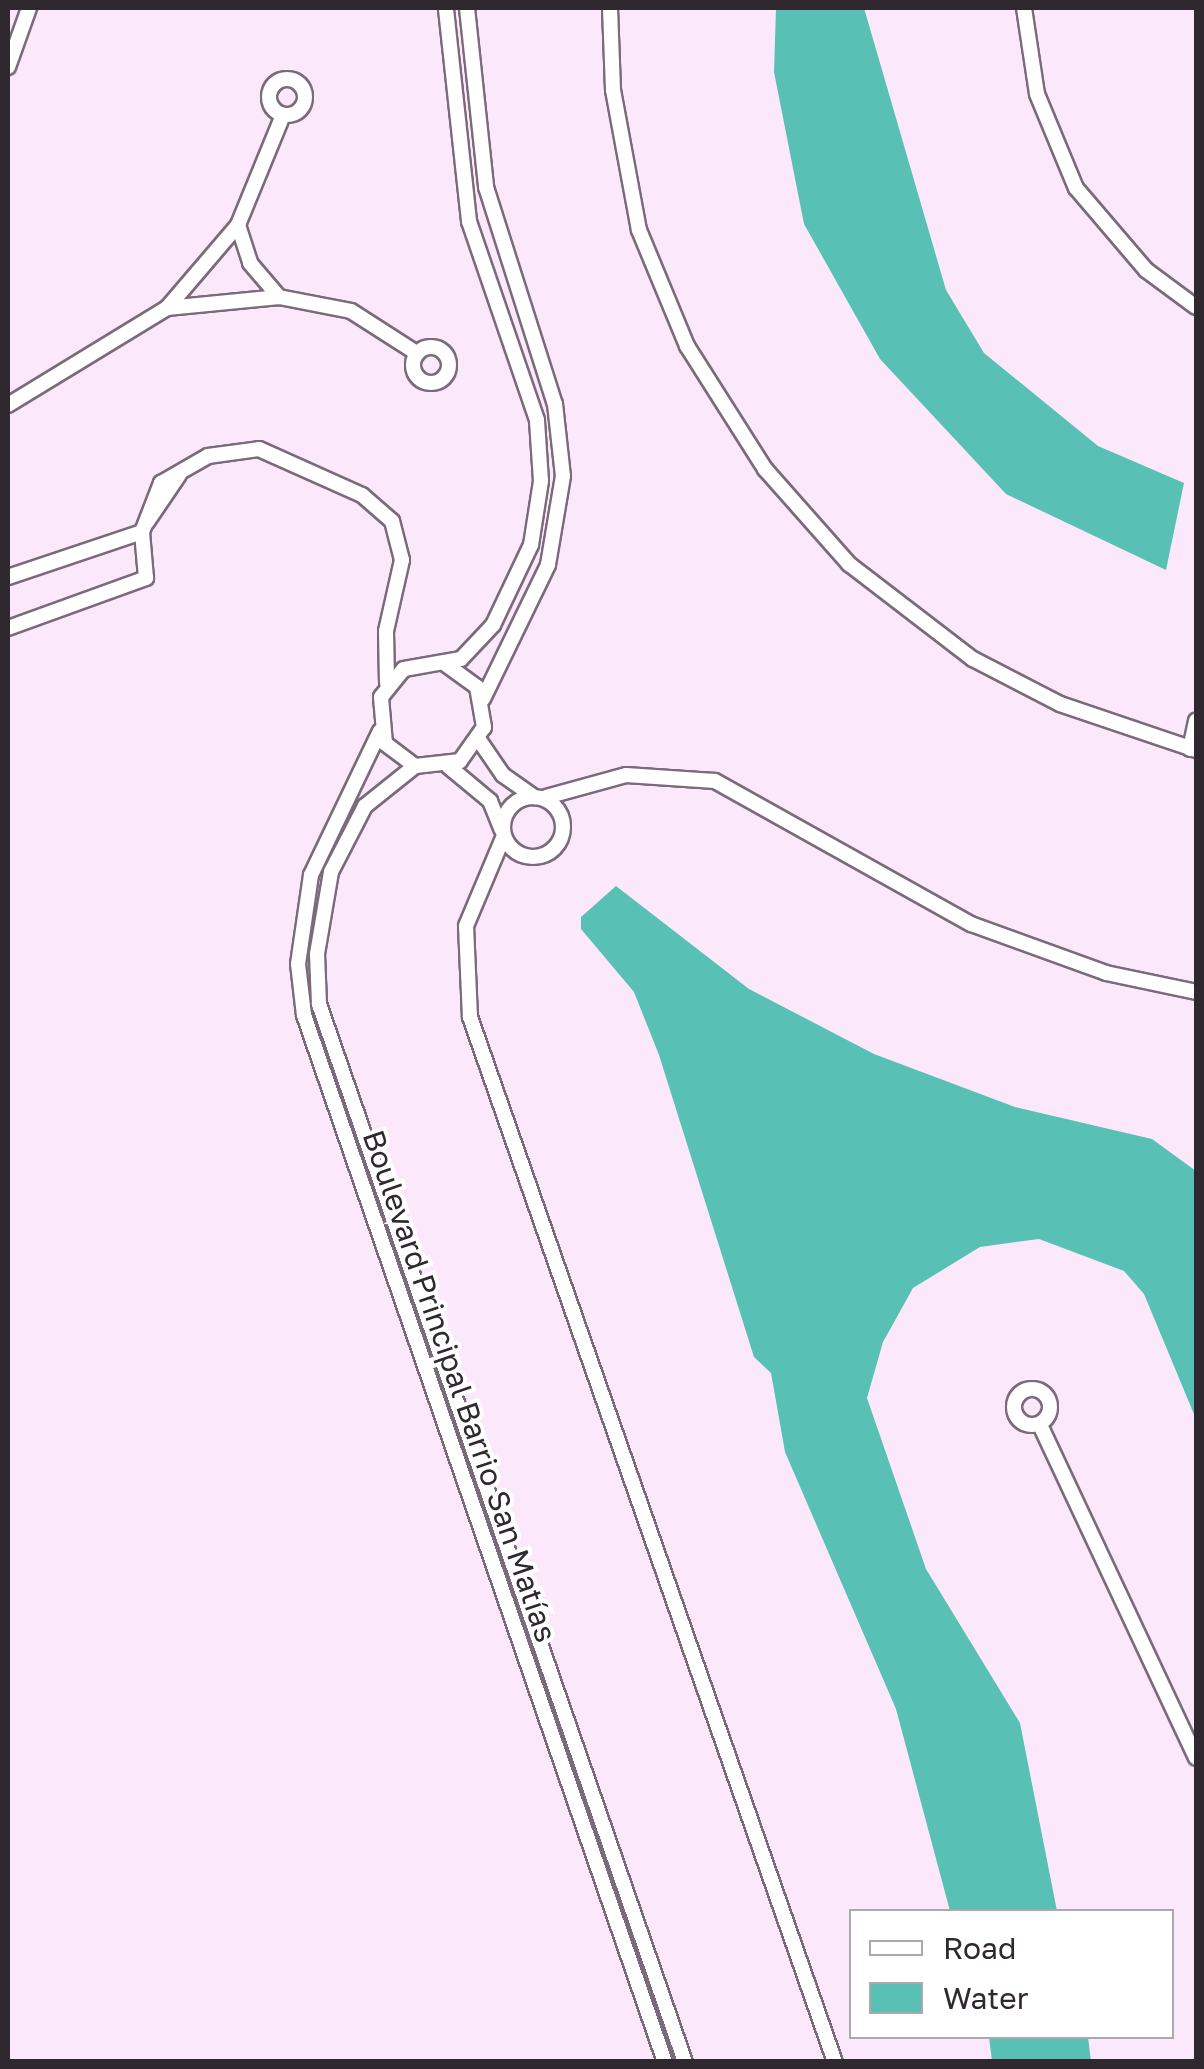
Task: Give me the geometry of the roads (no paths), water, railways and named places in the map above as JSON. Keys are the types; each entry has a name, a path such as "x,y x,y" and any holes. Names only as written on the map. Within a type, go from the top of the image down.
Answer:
{"street":[{"path":"8,67 29,8"},
{"path":"390,655 416,664 444,663 473,650 509,600 532,544 541,481 537,420 469,221 446,8"},
{"path":"467,8 489,201 555,404 563,476 548,566 491,666 479,740 503,775 541,797 563,828"},
{"path":"610,8 613,90 639,230 688,346 765,468 849,564 973,659 1060,704 1193,749 1196,721"},
{"path":"1024,8 1037,94 1076,188 1146,270 1196,307"},
{"path":"8,405 167,308 238,225 282,120"},
{"path":"238,225 250,264 279,298"},
{"path":"167,308 279,298 351,311 412,350"},
{"path":"8,628 146,578 145,527 180,475 228,450 260,449 375,503 397,532 402,560 386,631 390,655 380,731 414,766 448,766 490,801 502,834 528,857"},
{"path":"8,577 145,527"},
{"path":"444,663 468,676 483,700"},
{"path":"386,686 416,664"},
{"name":"Boulevard Principal Barrio San Matías","path":"380,731 311,876 298,948 304,1015 665,2062"},
{"path":"448,766 479,740"},
{"name":"Boulevard Principal Barrio San Matías","path":"414,766 366,806 331,872 319,929 319,1004 685,2062"},
{"path":"835,2062 470,1018 466,926 512,809 541,797 656,773 715,780 971,924 1106,973 1196,992"},
{"path":"492,868 550,850 586,786"},
{"path":"1042,1429 1194,1734 1196,1758"}],"water":[{"path":"776,8 864,8 946,290 984,353 1098,446 1184,483 1166,570 1006,494 880,359 804,224 774,72"},
{"path":"616,886 749,989 874,1054 1015,1107 1152,1139 1196,1171 1196,1419 1144,1294 1124,1271 1039,1239 980,1247 913,1288 883,1342 867,1398 926,1569 1020,1723 1057,1909 949,1909 896,1709 785,1452 771,1373 754,1357 659,1055 634,992 581,929 581,917"},
{"path":"989,2039 1088,2039 1091,2061 992,2061"}]}
